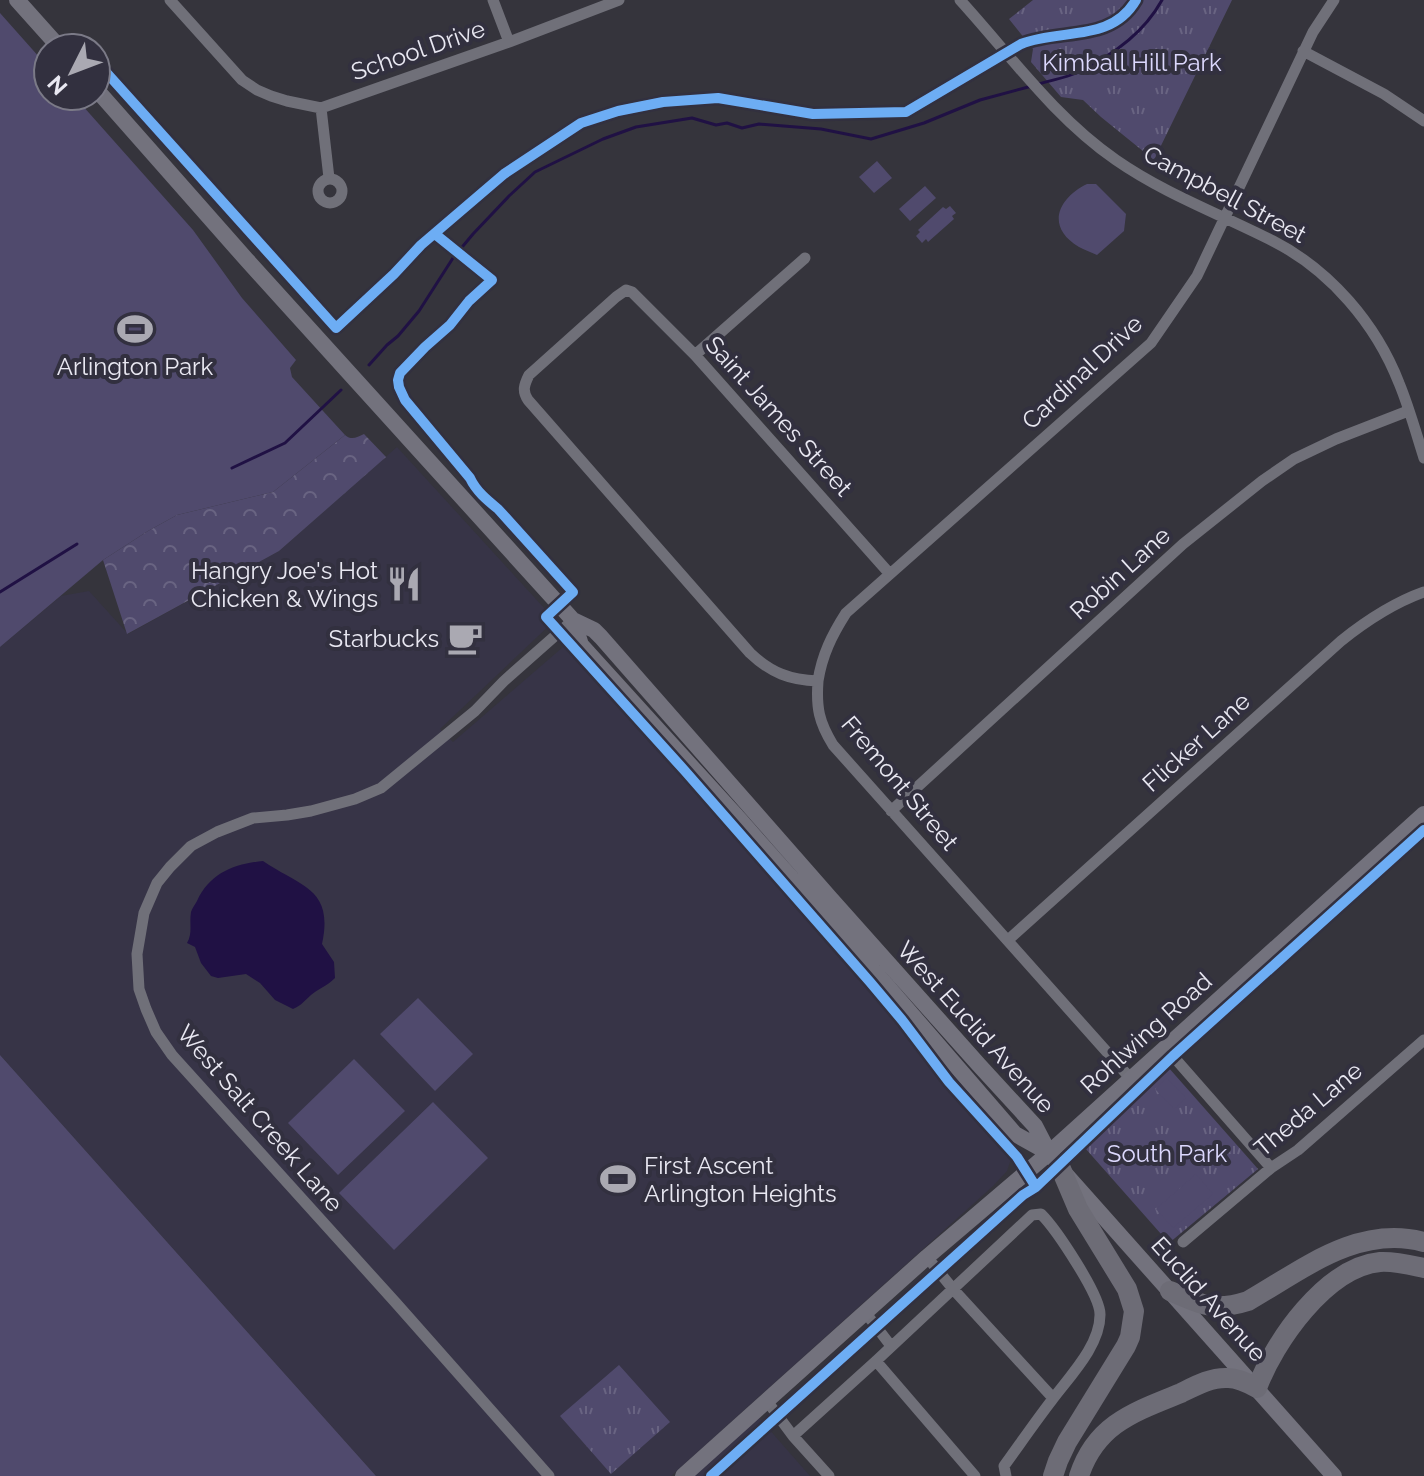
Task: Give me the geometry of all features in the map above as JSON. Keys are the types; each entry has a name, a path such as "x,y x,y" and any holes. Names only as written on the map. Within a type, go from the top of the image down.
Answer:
{"highway":[{"path":"1053,1476 1061,1452 1126,1346 1134,1311 1127,1289 1078,1209 1055,1161"},
{"path":"1170,1291 1205,1305 1227,1307 1248,1301 1354,1243 1399,1237 1424,1242"},
{"path":"1079,1476 1090,1451 1101,1436 1134,1412 1213,1379 1229,1377 1257,1388 1263,1370 1289,1331 1319,1293 1332,1282 1380,1262 1424,1268"}],"main road":[{"path":"17,0 46,32"},
{"name":"West Euclid Avenue","path":"112,107 573,620 581,645 739,819 1015,1134 1055,1161"},
{"name":"Rohlwing Road","path":"683,1476 927,1257 1055,1161 1165,1047 1424,814"},
{"name":"Euclid Avenue","path":"1055,1161 1334,1476"}],"street":[{"path":"170,0 242,80 271,96 321,108 329,178"},
{"path":"493,0 509,42"},
{"name":"School Drive","path":"321,108 619,0"},
{"name":"Campbell Street","path":"960,0 1073,127 1116,160 1161,187 1274,242 1306,262 1346,296 1376,337 1399,382 1424,458"},
{"name":"Cardinal Drive","path":"818,681 827,644 846,613 1151,343 1197,276 1303,51 1334,0"},
{"path":"1303,51 1384,94 1424,121"},
{"path":"695,355 805,258"},
{"name":"Saint James Street","path":"818,681 777,674 758,661 528,400 523,387 529,375 616,297 626,290 632,292 695,355 889,573"},
{"name":"Robin Lane","path":"891,811 1183,544 1262,481 1294,459 1408,411"},
{"name":"Flicker Lane","path":"1008,940 1341,641 1373,617 1424,592"},
{"name":"West Salt Creek Lane","path":"549,1476 172,1055 156,1032 139,989 137,954 144,913 157,883 191,846 253,818 321,808 381,788 475,711 573,620"},
{"name":"Fremont Street","path":"818,681 818,710 822,726 833,745 1131,1079"},
{"name":"Theda Lane","path":"1183,1242 1271,1168 1298,1150 1424,1040"},
{"path":"1165,1047 1271,1168"},
{"path":"793,1436 1032,1215 1041,1214 1074,1259 1101,1312 1097,1336 1004,1466 1006,1476"},
{"path":"927,1257 1053,1398"},
{"path":"865,1312 891,1346"},
{"path":"876,1361 975,1476"},
{"path":"767,1401 829,1476"}],"shaded area":[{"path":"397,447 555,620 440,729 453,742 570,641 909,1016 1008,1142 1011,1159 1007,1171 993,1186 671,1476 376,1476 0,1055 0,647 61,596 89,591 128,634 279,551"},
{"path":"263,861 302,884 319,900 324,925 322,944 334,962 335,978 293,1009 275,1000 260,983 246,974 211,976 201,963 195,947 187,943 191,911 209,883 233,868"},
{"path":"754,1412 810,1476 683,1476"}],"green space":[{"name":"Kimball Hill Park","path":"1033,0 1232,0 1154,160 1083,100 1061,97 1031,62 1033,49 1009,19"},
{"name":"Arlington Park","path":"0,13 32,49 32,112 88,112 193,230 242,298 296,360 290,368 292,377 345,435 273,492 177,515 148,531 103,560 0,647"},
{"path":"877,161 892,178 874,193 859,177"},
{"path":"1087,184 1096,184 1126,214 1124,231 1097,255 1068,239 1059,222 1063,205"},
{"path":"925,186 936,198 910,221 899,209"},
{"path":"950,206 956,213 952,216 954,219 928,242 926,239 922,243 916,236 920,232 918,230 943,207 946,209"},
{"path":"364,434 386,457 279,551 127,634 103,560 177,515 273,492 345,435 352,438"},
{"path":"418,998 473,1054 435,1091 380,1034"},
{"path":"0,1055 376,1476 0,1476"},
{"path":"354,1059 405,1111 338,1175 288,1123"},
{"name":"South Park","path":"1168,1067 1258,1169 1169,1243 1085,1148"},
{"path":"1167,1078 1186,1098 1174,1109 1155,1089"},
{"path":"433,1102 488,1158 394,1250 339,1193"},
{"path":"1196,1174 1213,1194 1173,1228 1156,1209"},
{"path":"619,1365 670,1422 611,1474 560,1416"}],"waterway":[{"path":"1039,84 1076,73 1113,52 1146,23 1162,0"},
{"path":"369,365 419,311 453,258 509,196 535,172 603,139 636,127 692,118 716,125 727,123 742,128 759,124 821,129 871,139 924,123 980,100 1032,86"},
{"path":"232,468 285,443 341,390"},
{"path":"0,592 77,544"}],"cycle path":[{"path":"112,79 336,328 421,245 504,174 581,123 618,111 663,102 718,98 813,114 906,112 1021,44 1099,29 1126,14 1136,0"},
{"path":"435,234 492,280 400,373 399,387 405,400 479,491 573,592 546,617 870,982 949,1082 1017,1157 1036,1187"},
{"path":"711,1476 1023,1195 1036,1187 1173,1056 1424,830"}],"place":[{"name":"Arlington Park","path":"135,329"},
{"name":"Hangry Joe's Hot Chicken & Wings","path":"404,584"},
{"name":"Starbucks","path":"465,638"},
{"name":"First Ascent Arlington Heights","path":"618,1179"}]}
